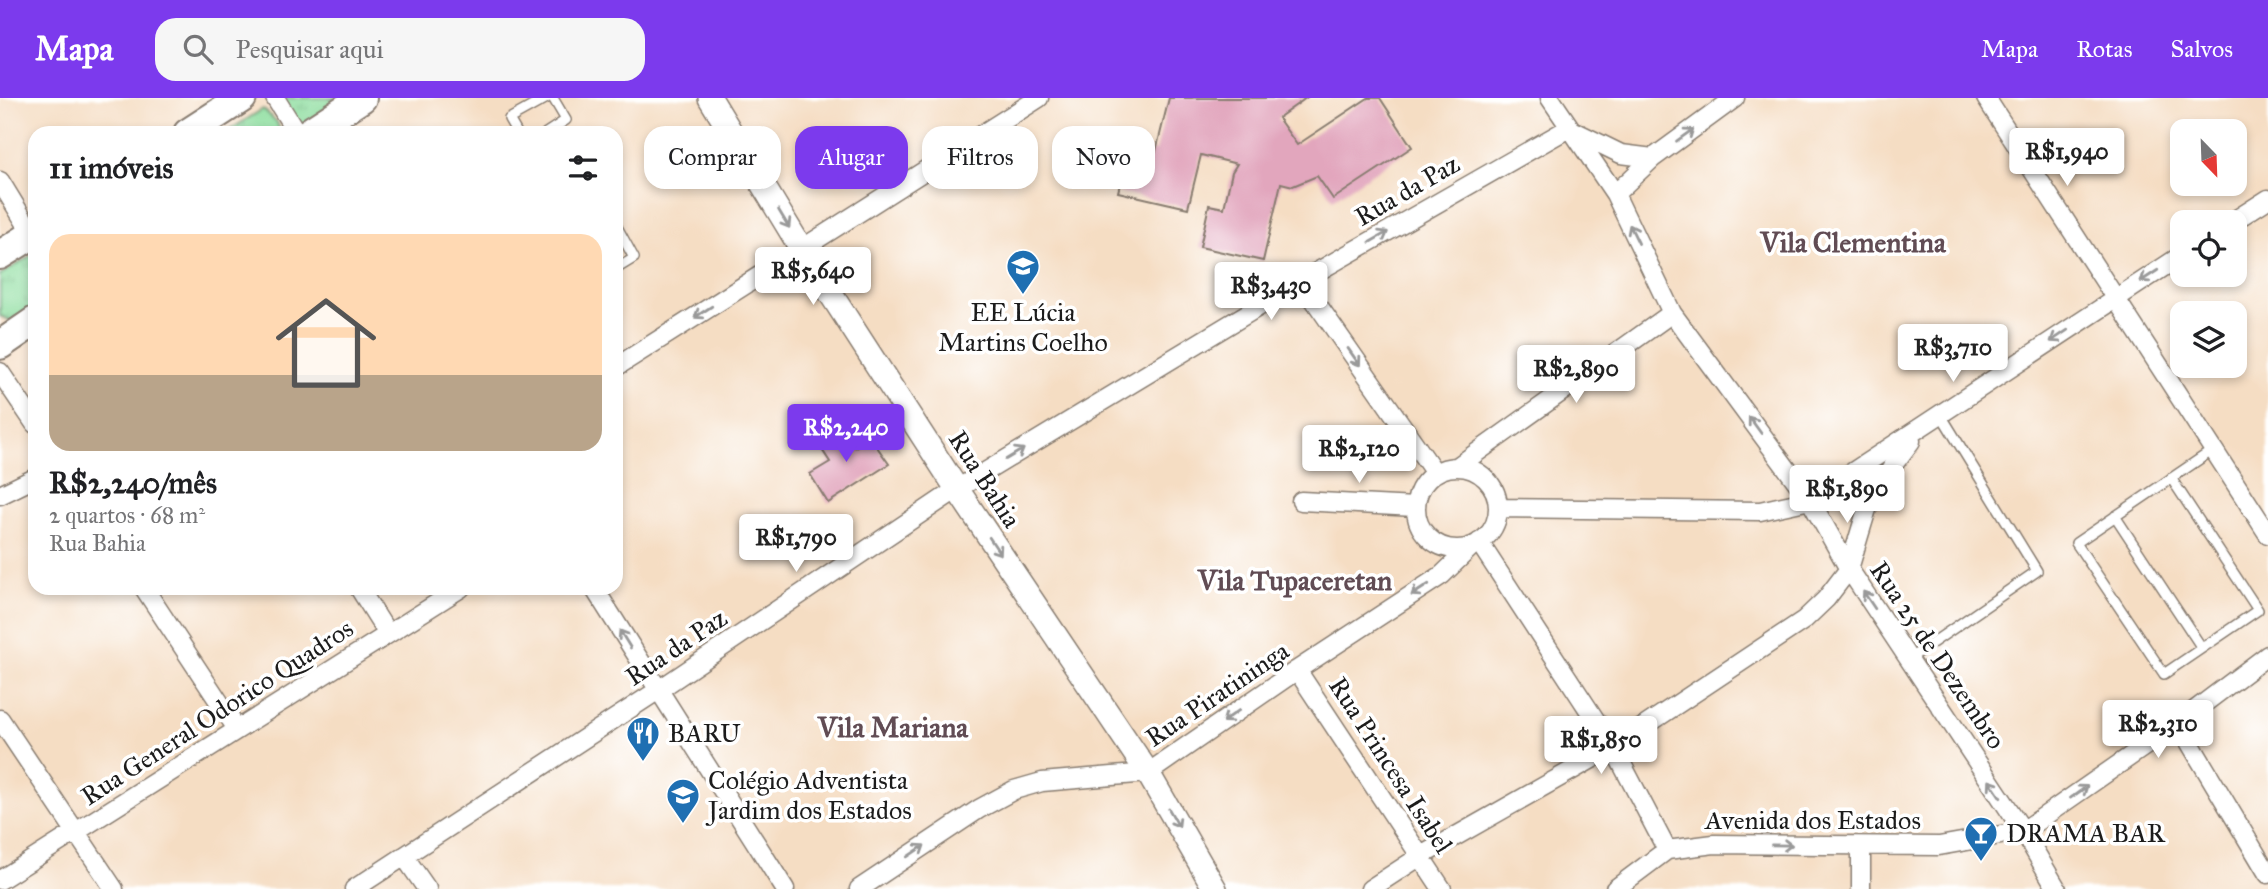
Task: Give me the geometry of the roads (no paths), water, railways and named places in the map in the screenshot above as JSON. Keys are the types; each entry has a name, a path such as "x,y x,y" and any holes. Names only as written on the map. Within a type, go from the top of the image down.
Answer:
{"main road":[{"path":"199,126 242,98"},
{"path":"319,126 362,98"},
{"path":"0,256 28,238"},
{"path":"0,345 28,326"}],"street":[{"path":"275,98 293,126"},
{"name":"Rua Bahia","path":"710,98 801,248 957,489 1148,773 1215,889"},
{"path":"623,362 1040,98"},
{"name":"Rua 25 de Dezembro","path":"1550,98 1615,194 1672,313 1810,500 1849,569 2022,831 2057,889"},
{"path":"1615,194 1653,158 1735,98"},
{"path":"1986,98 2268,534"},
{"path":"1569,128 1621,154 1653,158"},
{"name":"Rua da Paz","path":"354,889 657,691 957,489 1301,281 1569,128"},
{"path":"0,181 28,225"},
{"path":"2247,212 2268,199"},
{"path":"1499,508 1760,511 1810,500 2170,263"},
{"path":"1301,281 1435,473"},
{"path":"1458,466 1672,313"},
{"path":"0,372 28,414"},
{"path":"1370,889 1419,857 1613,747 1804,620 1826,599 1849,569 1867,509 1896,460 1919,430"},
{"path":"1458,466 1474,470 1488,479 1496,492 1499,508 1495,524 1486,537 1476,544 1456,549 1440,545 1427,537 1418,523 1415,507 1419,491 1428,478 1442,469 1458,466"},
{"path":"0,495 28,481"},
{"path":"1301,501 1415,507"},
{"path":"1476,544 1613,747 1667,850"},
{"name":"Rua Piratininga","path":"859,889 979,808 1014,790 1042,782 1148,773 1297,670 1442,575 1476,544"},
{"path":"149,595 237,729"},
{"path":"363,595 388,634"},
{"name":"Rua General Odorico Quadros","path":"0,880 450,595"},
{"path":"598,595 785,889"},
{"path":"2022,831 2178,723 2268,656"},
{"name":"Rua Princesa Isabel","path":"1297,670 1441,889"},
{"path":"0,719 114,889"},
{"path":"2178,723 2268,874"},
{"name":"Avenida dos Estados","path":"1615,889 1667,850 1714,844 1939,846 2022,831"},
{"path":"1861,846 1861,889"},
{"path":"404,856 427,889"}],"lane":[{"path":"513,126 509,119 547,98"},
{"path":"553,98 566,120 557,126"},
{"path":"623,238 634,258 623,265"},
{"path":"1909,659 2037,571 1941,415"},
{"path":"2171,478 2258,610 2164,674 2076,543 2115,516 2171,478 2213,450"},
{"path":"2115,516 2202,648"}],"place":[{"name":"EE Lúcia Martins Coelho","path":"1023,296"},
{"name":"BARU","path":"643,763"},
{"name":"Colégio Adventista Jardim dos Estados","path":"683,825"},
{"name":"DRAMA BAR","path":"1981,863"}],"district":[{"name":"Vila Clementina","path":"1853,242"},
{"name":"Vila Tupaceretan","path":"1295,580"},
{"name":"Vila Mariana","path":"893,727"}]}
